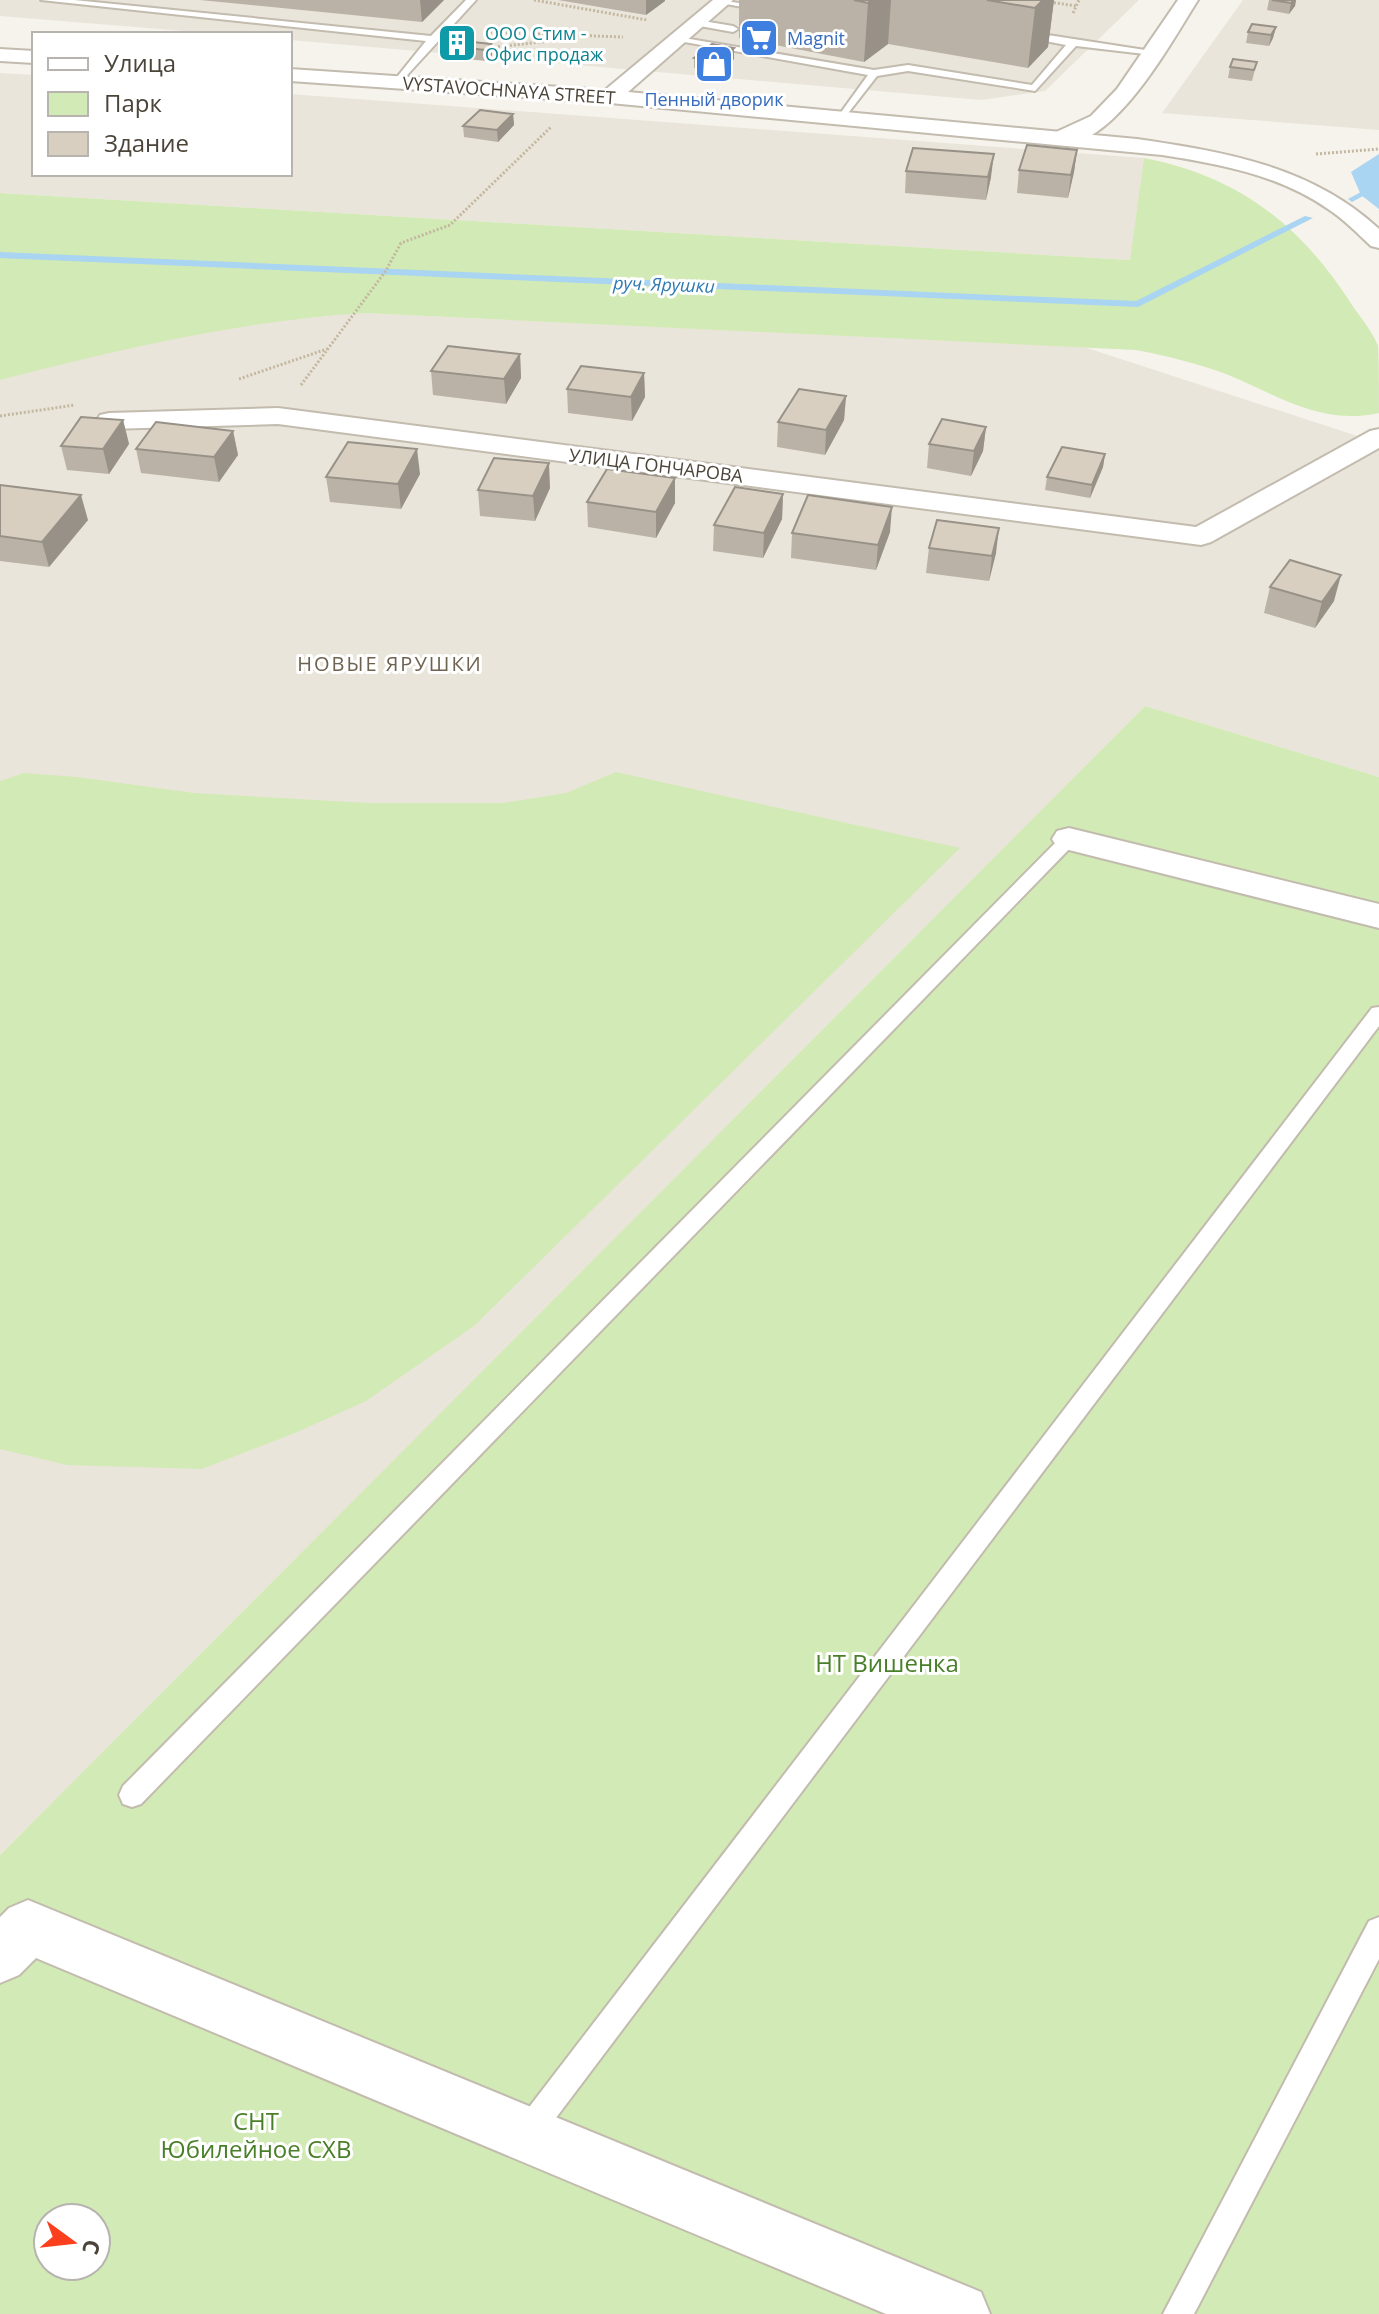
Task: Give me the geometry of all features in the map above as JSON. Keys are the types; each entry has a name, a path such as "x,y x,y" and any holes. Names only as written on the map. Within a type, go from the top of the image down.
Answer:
{"street":[{"path":"1062,138 1099,121 1125,94 1188,0"},
{"path":"610,97 724,1"},
{"path":"0,55 32,57"},
{"name":"VYSTAVOCHNAYA STREET","path":"292,75 610,97 1062,138 1218,157 1273,172 1334,201 1379,241"},
{"name":"УЛИЦА ГОНЧАРОВА","path":"109,421 278,416 1201,536 1379,437"},
{"path":"1069,839 1379,916"},
{"path":"0,1956 28,1927 959,2314"}],"lane":[{"path":"46,0 437,35"},
{"path":"398,82 471,0"},
{"path":"724,1 762,5"},
{"path":"689,30 733,29"},
{"path":"689,30 874,73 908,68 1035,88 1073,43"},
{"path":"1008,31 1073,43 1153,52"},
{"path":"842,118 874,73"},
{"path":"132,1795 1069,839"},
{"path":"526,2134 1379,1013"},
{"path":"1178,2314 1379,1931"}],"path":[{"path":"534,0 689,30"},
{"path":"1048,2 1076,6"},
{"path":"475,48 689,30"},
{"path":"437,35 505,32 577,38"},
{"path":"278,416 385,272 401,243 450,225 551,127"}],"shaded area":[{"path":"0,0 1139,0 1045,91 981,100 292,40 292,32 196,32 0,16"},
{"path":"1243,0 1379,0 1379,130 1162,113"},
{"path":"0,73 32,75 32,176 292,176 292,94 1144,158 1131,260 0,193"},
{"path":"364,313 1084,347 1379,443 1379,777 1145,706 0,1855 0,327"}],"green space":[{"path":"1144,158 1178,166 1238,191 1289,228 1311,251 1332,276 1378,346 1379,413 1357,416 1318,412 1215,370 1136,350 364,313 272,322 180,338 0,380 0,193 1130,260"},
{"name":"НТ Вишенка","path":"1145,706 1379,777 1379,2314 0,2314 0,1855"},
{"path":"616,772 960,848 474,1326 366,1401 202,1469 67,1465 0,1449 0,781 24,773 194,793 368,803 503,803 566,793"}],"water":[{"path":"1379,154 1379,209 1361,195 1351,172"}],"building":[{"path":"987,0 1043,0 1035,8"},
{"path":"1252,24 1276,27 1271,35 1248,32"},
{"path":"446,28 471,30 465,37 440,35"},
{"path":"473,42 491,44 485,50 467,48"},
{"path":"712,44 734,48 716,62 694,58"},
{"path":"1233,59 1257,62 1254,70 1230,67"},
{"path":"480,110 513,114 497,130 463,126"},
{"path":"1027,145 1077,150 1071,175 1019,170"},
{"path":"913,148 994,154 988,177 906,171"},
{"path":"448,346 520,354 504,379 431,371"},
{"path":"581,366 644,373 631,397 567,389"},
{"path":"799,389 846,396 826,430 778,422"},
{"path":"81,417 123,420 103,449 61,446"},
{"path":"942,419 986,427 974,451 929,444"},
{"path":"156,422 233,431 214,457 136,449"},
{"path":"348,442 417,449 398,484 326,477"},
{"path":"1062,447 1105,454 1092,485 1047,477"},
{"path":"494,458 549,463 533,496 478,490"},
{"path":"607,469 675,478 656,512 587,502"},
{"path":"0,485 81,495 42,542 0,536"},
{"path":"735,487 783,494 764,533 714,525"},
{"path":"808,495 892,507 878,545 792,533"},
{"path":"937,520 999,528 992,556 929,548"},
{"path":"1290,560 1341,575 1322,602 1270,587"}],"waterway":[{"name":"руч. Ярушки","path":"1352,199 1361,195"},
{"name":"руч. Ярушки","path":"0,255 1138,304 1308,218"}],"place":[{"name":"Magnit","path":"759,38"},
{"name":"ООО Стим - Офис продаж","path":"457,43"},
{"name":"Пенный дворик","path":"714,64"}],"district":[{"name":"НОВЫЕ ЯРУШКИ","path":"390,663"}],"park label":[{"name":"СНТ Юбилейное СХВ","path":"256,2134"}]}
